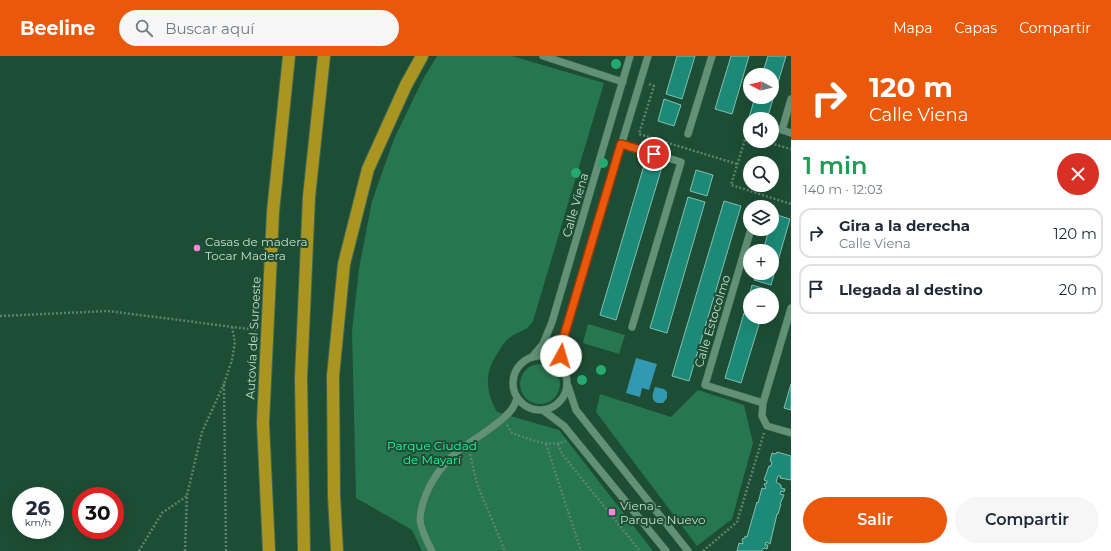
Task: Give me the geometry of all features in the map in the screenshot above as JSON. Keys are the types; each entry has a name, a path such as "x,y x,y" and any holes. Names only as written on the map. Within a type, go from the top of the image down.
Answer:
{"highway":[{"name":"Autovía del Suroeste","path":"269,551 263,422 273,212 290,56"},
{"path":"304,551 301,370 310,197 324,56"},
{"path":"337,551 334,496 333,376 344,264 368,169 406,85 422,56"}],"street":[{"path":"543,56 623,82"},
{"name":"Calle Viena","path":"532,357 543,344 552,322 630,56"},
{"path":"562,366 548,357 532,357 524,361 518,367 515,374 513,386 517,398 522,404 529,408 536,411 544,411 553,408 560,403 565,395 568,386 568,379 562,366 561,346 648,56"},
{"path":"688,134 712,56"},
{"path":"791,99 782,130 791,133"},
{"path":"621,144 681,162 632,328"},
{"name":"Calle Estocolmo","path":"749,236 705,385 763,403"},
{"path":"791,308 763,403 762,416 767,426 791,433"},
{"path":"568,386 576,410 688,551"},
{"path":"432,551 428,545 420,521 424,499 436,473 457,452 512,409 517,398"},
{"path":"544,411 564,426 575,438 666,551"}],"path":[{"path":"640,82 654,86 639,134 737,164"},
{"path":"743,145 731,185 791,204"},
{"path":"779,146 791,149"},
{"path":"0,316 108,311 268,332"},
{"path":"185,551 187,495 202,432 224,384 232,360 235,342 232,327"},
{"path":"224,384 226,551"},
{"path":"502,418 512,433 546,444 558,444 575,438"},
{"path":"703,551 737,522 767,426"},
{"path":"468,444 477,484 505,551"},
{"path":"546,444 581,551"},
{"path":"558,444 562,454 640,551"},
{"path":"139,551 162,513 187,495"}],"green space":[{"name":"Parque Ciudad de Mayarí","path":"437,56 512,56 604,83 533,321 525,329 507,340 501,347 491,366 488,389 497,412 559,430 653,551 422,551 412,530 356,498 352,331 359,269 372,201 394,139 423,79"},
{"path":"588,324 625,335 619,354 583,343"},
{"path":"536,364 544,364 551,367 557,373 560,384 557,395 551,401 544,404 536,404 529,401 523,395 520,388 520,380 523,373 529,367"},
{"path":"698,390 744,405 753,443 732,519 697,546 596,412 600,394 671,417"}],"water":[{"path":"636,358 657,364 649,390 642,388 640,397 626,393"},
{"path":"655,387 664,389 667,392 667,398 663,403 657,403 653,400"}],"building":[{"path":"677,56 695,56 682,99 666,94"},
{"path":"731,56 749,56 745,68 743,68 743,76 732,114 715,109"},
{"path":"768,56 786,56 779,79 779,68 764,68"},
{"path":"664,99 681,105 674,126 658,121"},
{"path":"753,104 772,104 769,112 751,112"},
{"path":"645,162 662,167 616,320 600,315"},
{"path":"696,170 713,175 707,196 690,191"},
{"path":"688,197 705,202 667,333 650,328"},
{"path":"724,201 741,206 689,381 672,376"},
{"path":"779,216 790,219 779,257 779,244 765,244 767,236 779,236"},
{"path":"754,280 772,280 771,285"},
{"path":"752,285 762,288 751,288"},
{"path":"743,316 743,324 759,324 741,383 725,378"},
{"path":"791,384 791,410 784,408"},
{"path":"777,452 791,456 791,480 780,478 781,476 778,476 776,482 781,485 781,488 785,489 784,492 781,491 780,494 784,495 777,514 770,544 766,542 765,545 768,545 767,549 764,548 761,551 737,551 739,543 743,544 742,539 745,538 745,536 747,537 762,488 766,488 764,484 767,483 767,481 764,480 769,466 771,466 772,462 770,461 772,453 776,454"}],"place":[{"name":"Casas de madera Tocar Madera","path":"197,248"},
{"name":"Viena - Parque Nuevo","path":"612,512"}],"route":[{"path":"561,356 561,346 621,144 654,154"}]}
